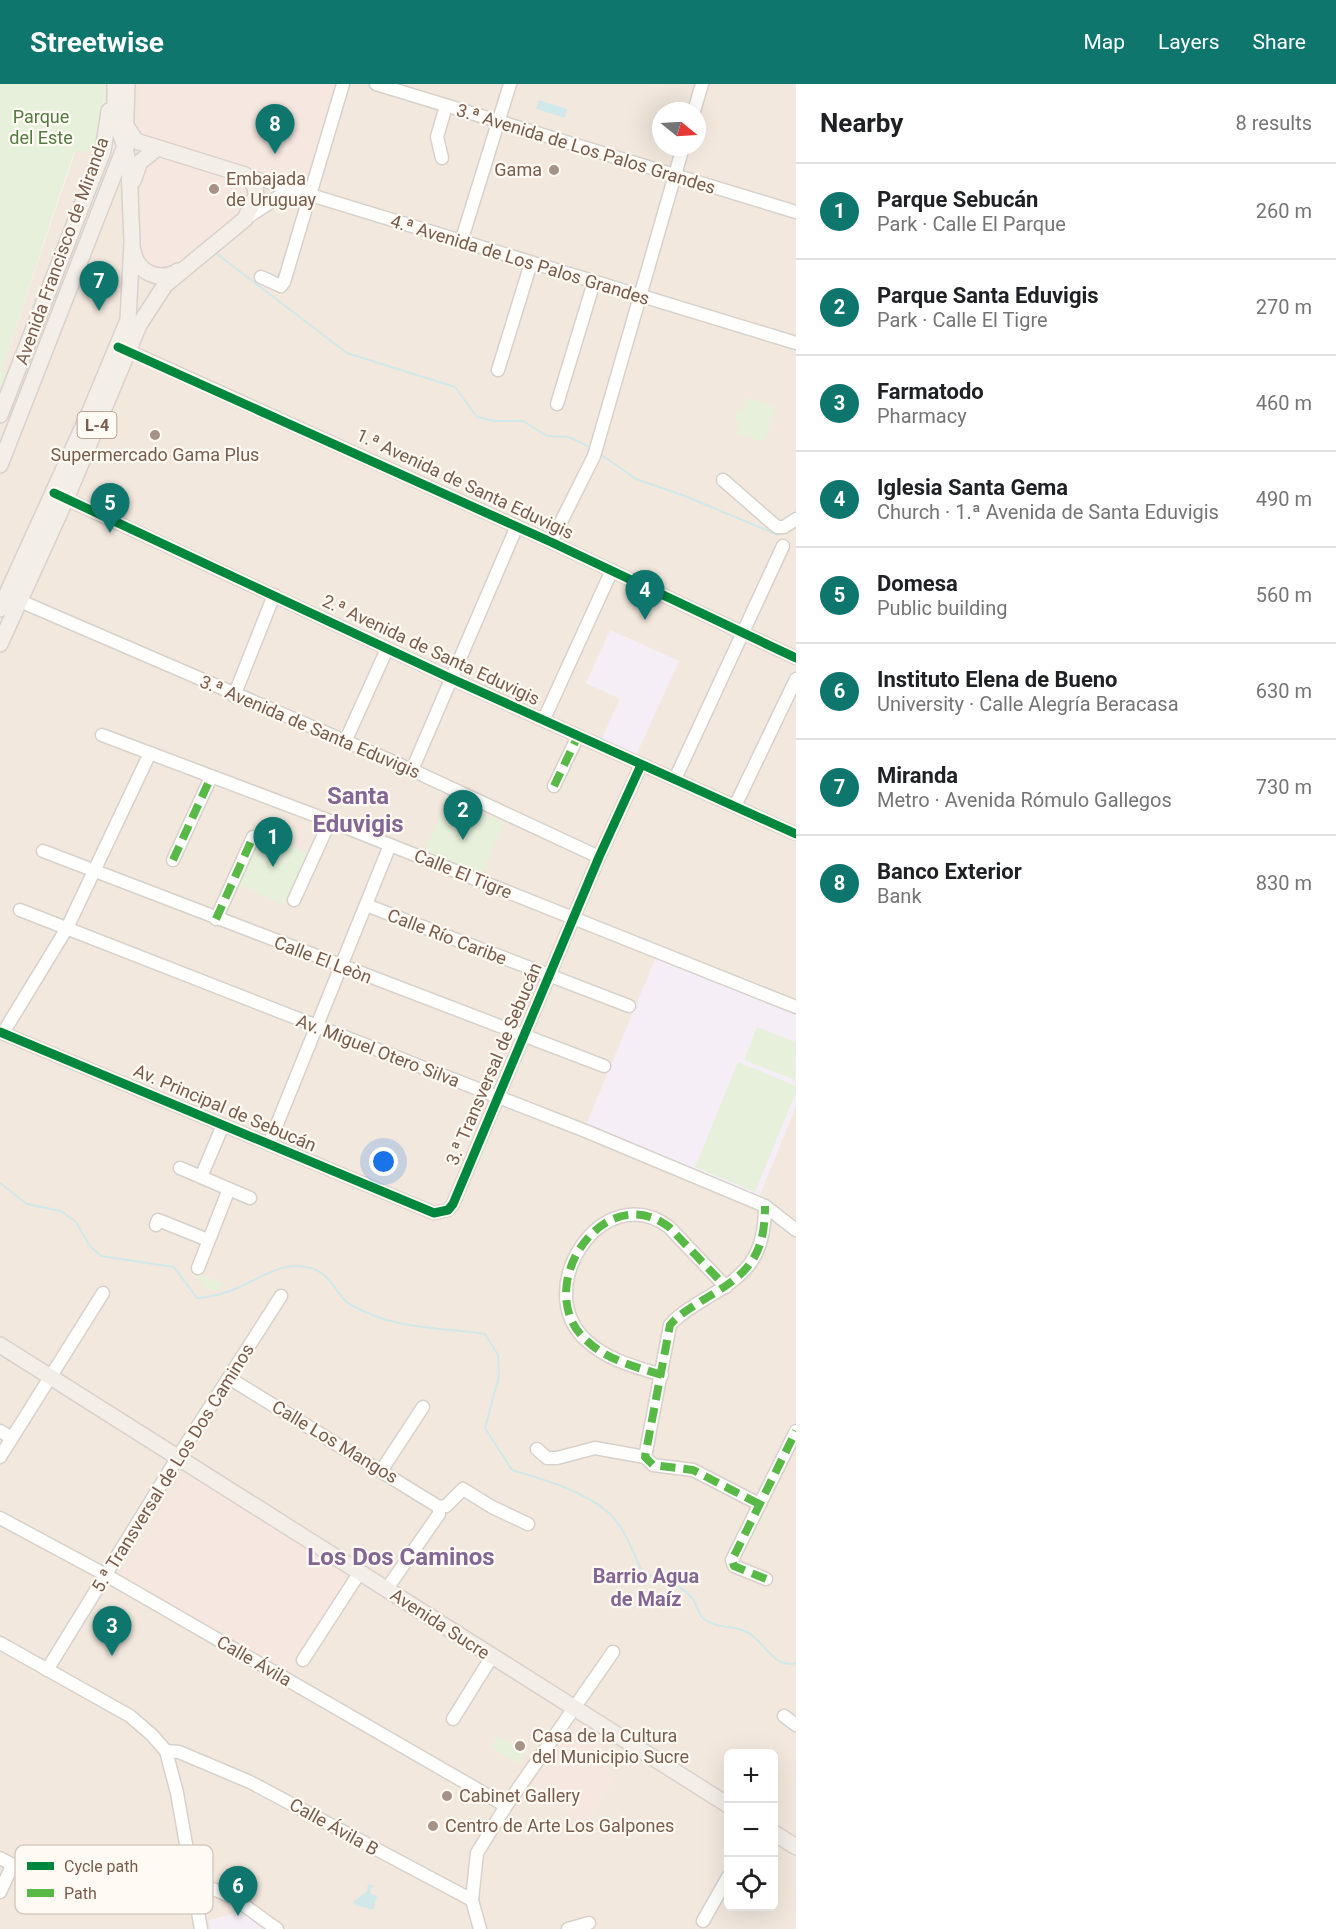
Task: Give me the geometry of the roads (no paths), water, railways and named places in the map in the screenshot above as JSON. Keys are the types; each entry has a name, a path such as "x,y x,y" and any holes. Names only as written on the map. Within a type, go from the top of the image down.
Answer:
{"main road":[{"name":"L-4","path":"114,84 115,120 125,146 132,242 128,320 123,349"},
{"name":"Avenida Francisco de Miranda","path":"0,415 103,151 114,84"},
{"name":"Avenida Francisco de Miranda","path":"0,465 125,146 127,84"},
{"name":"4.ª Avenida de Los Palos Grandes","path":"126,126 136,141 245,175"},
{"name":"L-4","path":"130,206 137,165 156,149"},
{"path":"245,175 255,186 256,196 245,219"},
{"path":"108,194 121,192 130,206"},
{"name":"L-4","path":"0,644 20,601 60,496 123,349 157,295 190,263 245,219"},
{"name":"L-4","path":"132,242 136,262 153,276 168,276 190,263"},
{"name":"L-4","path":"0,609 60,496"},
{"name":"Avenida Sucre","path":"0,1345 360,1572 491,1658 726,1803"},
{"path":"778,1836 796,1847"}],"street":[{"path":"261,277 276,286 281,286 284,282 343,84"},
{"name":"3.ª Avenida de Los Palos Grandes","path":"376,84 796,212"},
{"path":"461,242 510,84"},
{"path":"697,102 702,84"},
{"path":"442,158 437,137 446,106"},
{"path":"551,542 594,456 681,156"},
{"name":"4.ª Avenida de Los Palos Grandes","path":"245,175 796,343"},
{"path":"245,219 280,195 309,195"},
{"path":"498,370 531,263"},
{"path":"557,404 594,282"},
{"name":"1.ª Avenida de Santa Eduvigis","path":"123,349 517,526 796,658"},
{"path":"723,480 777,527 783,527 796,519"},
{"name":"2.ª Avenida de Santa Eduvigis","path":"60,496 450,678 796,834"},
{"path":"412,770 517,526"},
{"path":"675,779 783,546"},
{"path":"544,719 612,570"},
{"path":"234,696 274,595"},
{"name":"3.ª Avenida de Santa Eduvigis","path":"20,601 234,696 412,770 599,857"},
{"path":"345,742 387,649"},
{"path":"735,807 796,679"},
{"name":"Calle El Tigre","path":"102,735 330,821 796,1007"},
{"path":"554,786 578,736"},
{"path":"1,1033 67,928 150,753"},
{"name":"3.ª Transversal de Sebucán","path":"434,1213 448,1210 453,1204 599,857 641,765"},
{"path":"173,860 211,777"},
{"path":"294,900 330,821"},
{"path":"216,919 253,837"},
{"path":"269,1144 339,966 390,845"},
{"name":"Calle El Leòn","path":"43,851 604,1066"},
{"name":"Calle Río Caribe","path":"366,905 629,1006"},
{"name":"Av. Miguel Otero Silva","path":"20,910 499,1097 765,1206 796,1230"},
{"name":"Av. Principal de Sebucán","path":"1,1033 434,1213"},
{"path":"201,1177 223,1125"},
{"path":"180,1168 250,1198"},
{"path":"198,1268 229,1189"},
{"path":"645,1457 670,1325 684,1312 726,1287 744,1273 755,1259 765,1225 765,1206"},
{"path":"662,1375 617,1359 586,1341 577,1330 567,1304 566,1289 575,1255 589,1236 602,1225 623,1215 643,1214 659,1219 669,1227 726,1287"},
{"path":"156,1225 158,1220 208,1240"},
{"path":"0,1457 103,1293"},
{"name":"5.ª Transversal de Los Dos Caminos","path":"47,1670 178,1457 282,1296"},
{"name":"Calle Los Mangos","path":"229,1378 440,1507"},
{"path":"381,1471 423,1407"},
{"path":"0,1431 12,1438"},
{"path":"766,1579 732,1564 796,1431"},
{"path":"537,1449 547,1458 557,1458 595,1448 645,1457 653,1465 693,1470 759,1504"},
{"path":"386,1590 439,1514 440,1507 446,1506 463,1490 528,1524"},
{"name":"Calle Ávila","path":"0,1518 106,1575 506,1806"},
{"path":"303,1660 360,1572"},
{"path":"0,1643 130,1716 153,1735 166,1751 186,1845"},
{"path":"480,1929 472,1900 477,1853 506,1806 613,1652"},
{"path":"453,1719 491,1658"},
{"path":"784,1716 796,1725"},
{"name":"Calle Ávila B","path":"166,1751 179,1752 250,1782 472,1900"},
{"path":"0,1858 15,1867"},
{"path":"0,1892 12,1866"},
{"path":"703,1921 724,1885"},
{"path":"213,1888 224,1892 277,1929"},
{"path":"198,1914 201,1929"},
{"path":"568,1929 589,1923"}],"water":[{"path":"539,100 567,109 565,118 536,109"},
{"path":"368,1884 375,1886 371,1888 370,1893 377,1896 373,1910 355,1905 353,1902 367,1891"}],"waterway":[{"path":"217,254 347,353 455,387 477,417 495,421 523,421 547,436 569,437 592,448"},
{"path":"599,453 636,479 685,496 778,535"},
{"path":"0,1183 27,1204 61,1211 76,1222 90,1246 101,1256 174,1267 197,1298 227,1292 281,1268 301,1266 319,1271 351,1305 384,1319 416,1326 485,1334 498,1355 499,1376 485,1428 512,1470 563,1487 598,1505 609,1513 620,1526 643,1574 663,1579 682,1589 694,1600 701,1616 708,1621 747,1632 781,1662 796,1663"}],"place":[{"name":"Banco Exterior","path":"275,154"},
{"name":"Gama","path":"554,170"},
{"name":"Embajada de Uruguay","path":"214,189"},
{"name":"Miranda","path":"99,311"},
{"name":"Supermercado Gama Plus","path":"155,435"},
{"name":"Domesa","path":"110,533"},
{"name":"Iglesia Santa Gema","path":"645,620"},
{"name":"Parque Santa Eduvigis","path":"463,840"},
{"name":"Parque Sebucán","path":"273,867"},
{"name":"Farmatodo","path":"112,1656"},
{"name":"Casa de la Cultura del Municipio Sucre","path":"520,1746"},
{"name":"Cabinet Gallery","path":"447,1796"},
{"name":"Centro de Arte Los Galpones","path":"433,1826"},
{"name":"Instituto Elena de Bueno","path":"238,1916"}],"district":[{"name":"Santa Eduvigis","path":"358,810"},
{"name":"Los Dos Caminos","path":"401,1557"},
{"name":"Barrio Agua de Maíz","path":"646,1588"}],"park label":[{"name":"Parque del Este","path":"41,127"}]}
